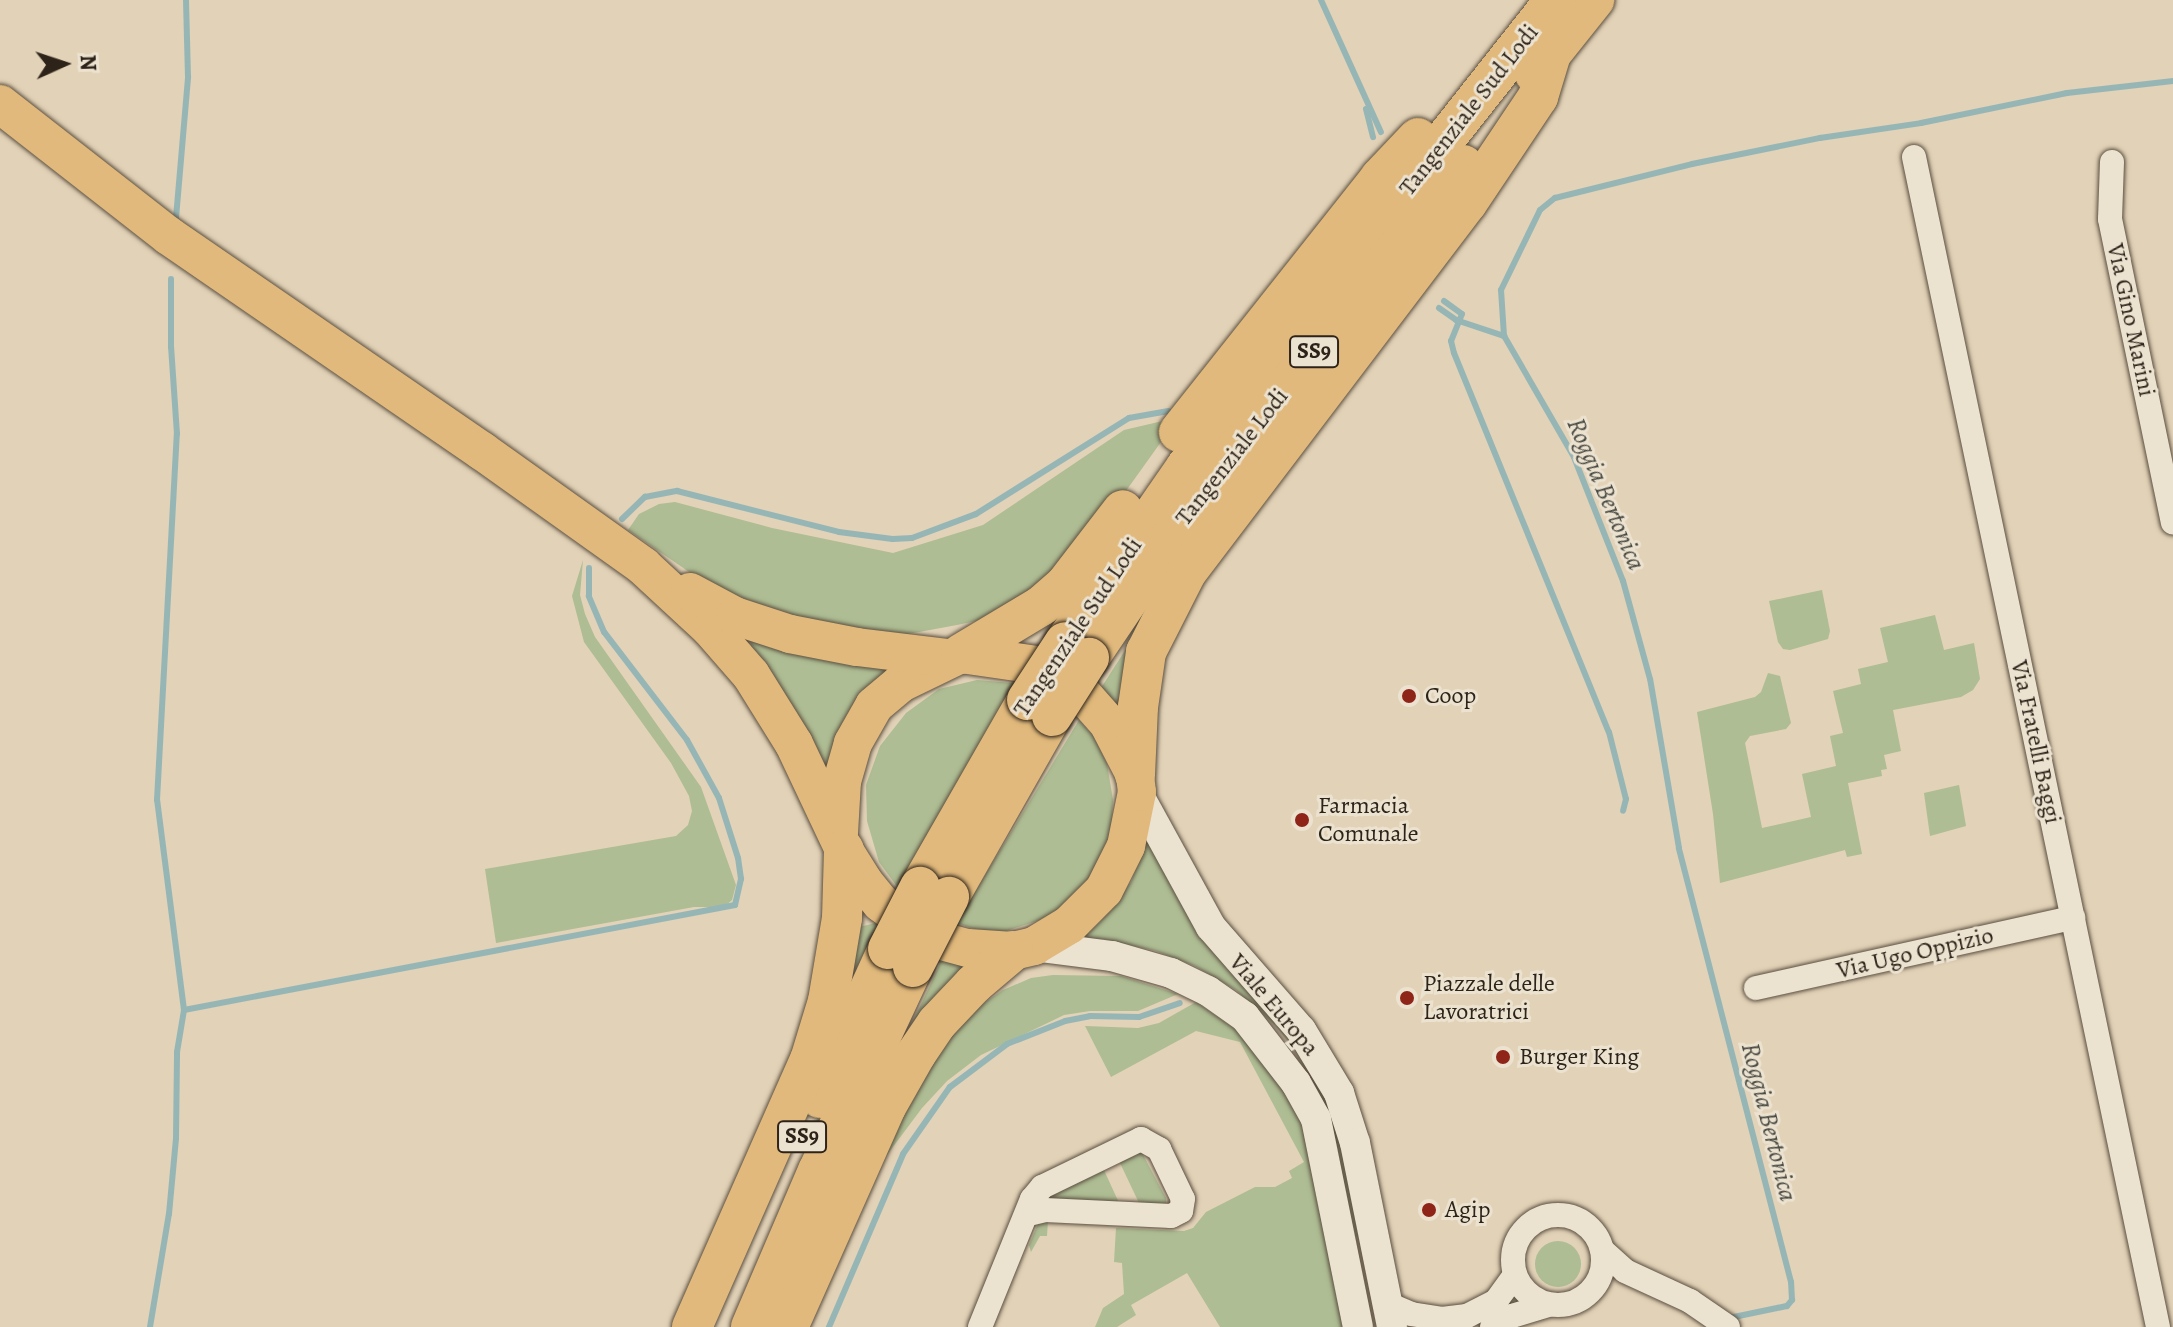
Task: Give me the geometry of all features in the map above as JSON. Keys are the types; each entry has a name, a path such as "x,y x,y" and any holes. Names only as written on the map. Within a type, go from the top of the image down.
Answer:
{"highway":[{"name":"Tangenziale Sud Lodi","path":"722,1327 789,1166 935,892 1040,708 1186,467 1555,0"},
{"name":"Tangenziale Lodi","path":"1077,650 1594,0"},
{"path":"1136,783 1138,707 1146,652 1186,573 1467,203 1538,97 1551,54"},
{"path":"955,656 1041,606 1066,584 1230,366 1380,178 1473,83 1501,70"},
{"path":"692,1327 810,1060 828,1001 842,918 842,842"},
{"path":"788,1327 880,1121 916,1054 937,1023 974,984 1024,948"},
{"name":"Tangenziale Sud Lodi","path":"751,1327 818,1171 901,958"}],"main road":[{"path":"0,104 169,236 643,566 735,616 790,634 857,647 1037,665 1077,688 1108,723 1136,783 1126,846 1104,890 1069,925 1024,948 968,948 913,927 881,903 842,842 794,744 751,675 710,628 643,566"},
{"path":"842,842 842,781 853,743 874,706 901,683 955,656"}],"street":[{"name":"Via Fratelli Baggi","path":"1914,157 2158,1327"},
{"name":"Via Gino Marini","path":"2112,162 2110,219 2173,523"},
{"name":"Viale Europa","path":"1136,783 1211,927 1301,1030 1327,1070 1355,1143 1384,1319"},
{"name":"Via Ugo Oppizio","path":"1756,988 2073,918"},
{"name":"Viale Europa","path":"1024,948 1112,956 1171,973 1208,991 1245,1017 1296,1083 1316,1119 1327,1161 1358,1327"},
{"path":"980,1327 1029,1214 1032,1199 1042,1187 1141,1139 1149,1140 1159,1149 1183,1199 1181,1211 1171,1216 1045,1210 1029,1214"},
{"name":"Viale Europa","path":"1327,1161 1384,1319"},
{"path":"1547,1305 1522,1288 1515,1275 1515,1246 1532,1223 1545,1217 1563,1215 1583,1223 1602,1250 1625,1271 1705,1311 1728,1327"},
{"path":"1590,1293 1599,1280 1602,1250"},
{"path":"1384,1319 1411,1314 1442,1319 1467,1316 1496,1301 1515,1275"},
{"path":"1492,1327 1520,1312 1547,1305 1562,1306 1590,1293 1625,1284 1667,1291"}],"green space":[{"path":"1167,420 1176,421 1078,558 1000,616 957,625 908,634 862,635 727,598 628,530 639,514 659,504 675,502 772,528 893,553 983,525 1124,430"},
{"path":"583,560 580,595 595,637 701,787 736,885 732,900 724,907 694,907 496,943 485,869 676,836 688,825 692,811 689,796 671,763 584,642 572,596"},
{"path":"1822,590 1830,631 1828,639 1790,650 1783,649 1778,642 1769,601"},
{"path":"1935,615 1944,650 1974,643 1980,679 1973,690 1961,697 1893,710 1901,751 1884,755 1887,769 1881,770 1882,776 1848,783 1862,854 1847,857 1845,850 1720,883 1697,712 1755,697 1761,692 1768,673 1780,676 1791,723 1786,729 1750,736 1745,743 1762,828 1811,817 1802,774 1836,766 1830,736 1843,733 1833,691 1861,684 1858,669 1888,662 1880,628"},
{"path":"1144,621 1129,716 1099,691"},
{"path":"751,640 902,664 831,781 751,648"},
{"path":"977,680 1023,684 904,896 879,862 867,821 866,785 880,746 906,713 939,689"},
{"path":"1079,720 1094,737 1107,764 1113,800 1111,836 1099,868 1073,900 1040,920 1006,931 981,931 956,923"},
{"path":"1959,785 1966,826 1930,836 1924,793"},
{"path":"1149,836 1155,841 1186,911 1208,945 1278,1021 1308,1060 1333,1110 1347,1157 1367,1253 1356,1235 1327,1110 1304,1062 1276,1026 1236,990 1195,966 1156,951 1103,939 1086,940 1084,937 1100,922 1131,882"},
{"path":"880,922 847,995 859,927"},
{"path":"943,956 975,962 895,1060 933,979"},
{"path":"1053,975 1121,976 1178,994 1138,1011 1090,1011 1064,1015 981,1055 947,1081 922,1108 875,1171 912,1094 965,1016 1003,990 1031,978"},
{"path":"1196,1002 1241,1033 1292,1103 1302,1126 1345,1327 1220,1327 1187,1273 1131,1305 1136,1315 1117,1327 1095,1327 1103,1308 1124,1294 1122,1263 1114,1262 1116,1228 1184,1231 1193,1228 1206,1212 1255,1187 1275,1187 1292,1178 1289,1171 1304,1162 1240,1042 1196,1031 1111,1077 1085,1026 1138,1028 1159,1023"},
{"path":"1141,1151 1166,1198 1166,1205 1139,1203 1120,1163 1120,1160"},
{"path":"1103,1168 1120,1205 1055,1201 1053,1195"},
{"path":"1048,1221 1047,1236 1040,1236 1031,1252 1029,1245 1038,1224"},
{"path":"1558,1241 1574,1248 1581,1264 1574,1280 1558,1287 1542,1280 1535,1264 1542,1248"}],"waterway":[{"path":"176,218 188,77 186,0"},
{"path":"1321,0 1381,132"},
{"name":"Roggia Bertonica","path":"1729,1318 1787,1306 1792,1300 1791,1282 1679,848 1650,679 1623,581 1574,457 1504,336 1501,290 1540,210 1555,198 1692,164 1820,138 1921,123 2067,93 2173,81"},
{"path":"1366,109 1373,137"},
{"path":"150,1327 169,1214 176,1138 177,1052 184,1010 157,800 177,434 171,347 171,279"},
{"path":"1444,301 1462,314 1451,341 1454,353 1609,732 1626,799 1623,811"},
{"path":"1439,308 1456,320 1504,336"},
{"path":"622,519 645,497 677,491 839,532 893,539 912,538 976,514 1129,418 1168,411"},
{"path":"184,1010 735,905 741,879 738,858 719,798 687,740 604,632 589,596 589,568"},
{"path":"829,1327 903,1154 950,1087 1007,1044 1065,1021 1090,1016 1139,1017 1180,1003"}],"place":[{"name":"Coop","path":"1409,696"},
{"name":"Farmacia Comunale","path":"1302,820"},
{"name":"Piazzale delle Lavoratrici","path":"1407,998"},
{"name":"Burger King","path":"1503,1057"},
{"name":"Agip","path":"1429,1210"}]}
